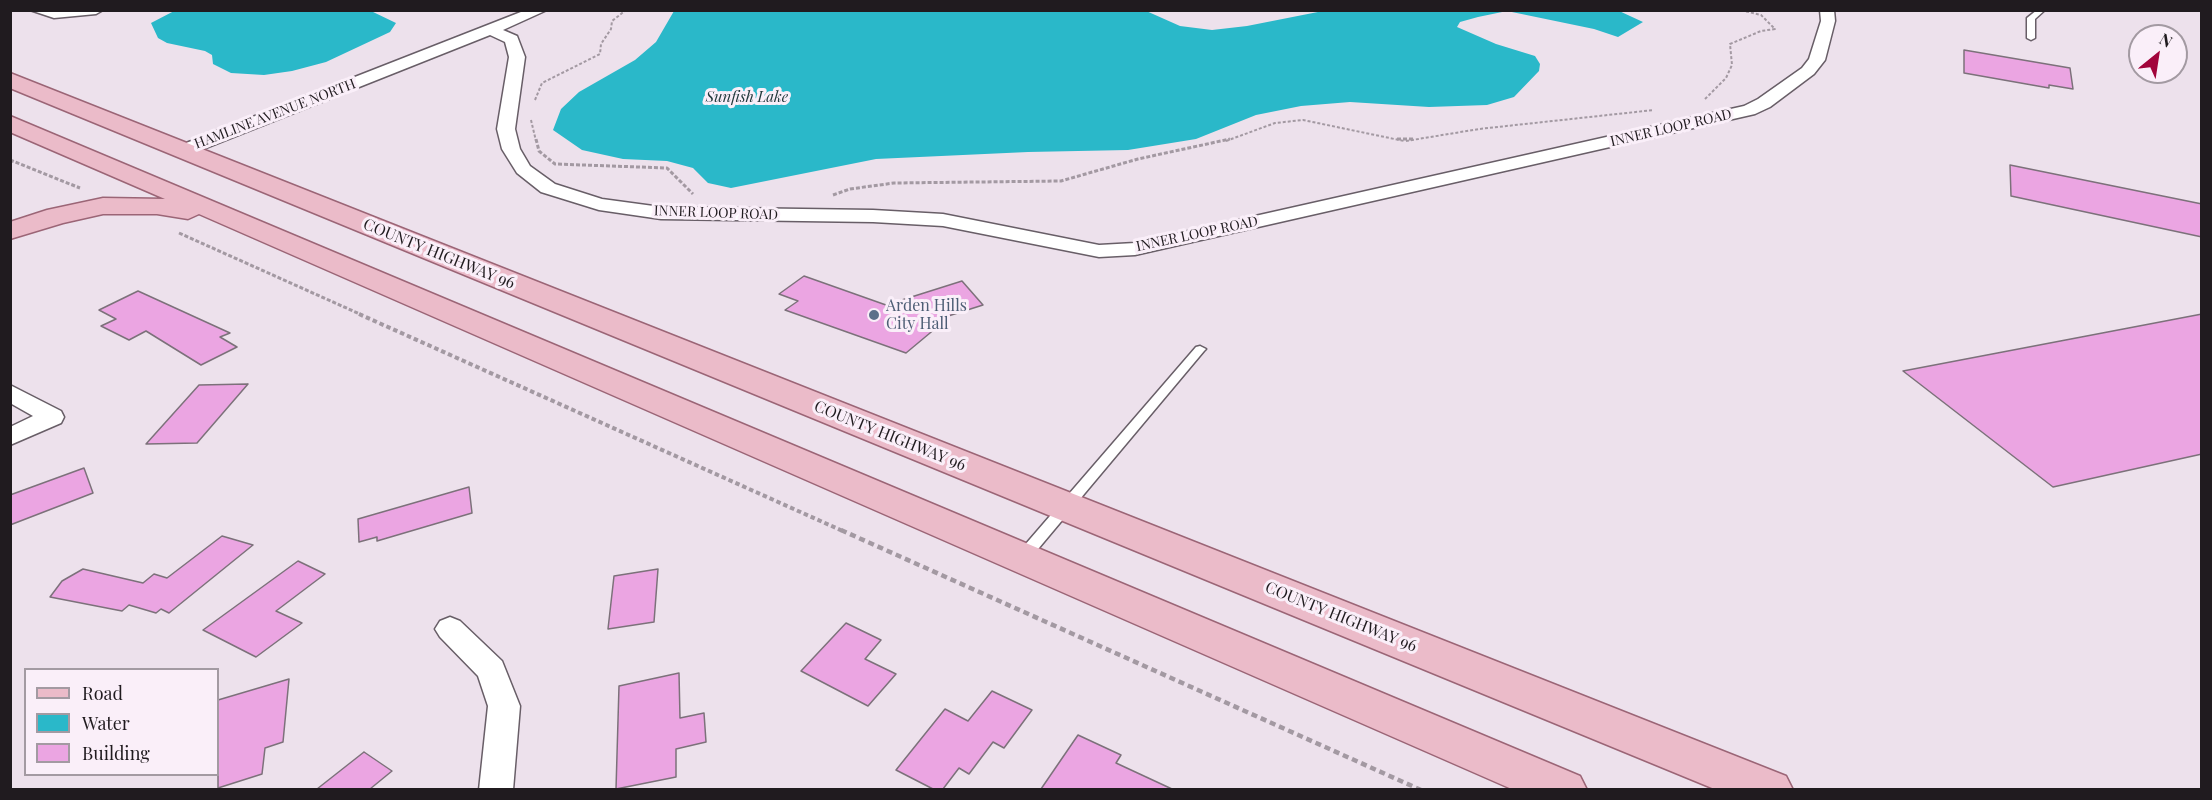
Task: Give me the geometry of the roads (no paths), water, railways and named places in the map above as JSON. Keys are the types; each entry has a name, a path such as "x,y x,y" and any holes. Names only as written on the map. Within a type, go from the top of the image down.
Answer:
{"main road":[{"name":"COUNTY HIGHWAY 96","path":"10,80 1770,789"},
{"path":"10,123 1564,789"},
{"name":"HAMLINE AVENUE NORTH","path":"10,220 182,151"},
{"path":"10,231 82,210 130,206 171,207 254,228"}],"street":[{"path":"37,10 54,14 96,10"},
{"name":"HAMLINE AVENUE NORTH","path":"182,151 540,10"},
{"name":"INNER LOOP ROAD","path":"490,30 512,39 517,57 506,129 511,149 523,169 548,188 599,204 662,213 739,216 873,216 943,220 1099,251 1135,249 1749,110 1764,103 1808,71 1817,60 1828,21 1827,10"},
{"path":"10,392 52,417 10,437"},
{"path":"450,629 491,670 504,706 496,789"}],"lane":[{"path":"2031,38 2031,18 2042,10"},
{"path":"1022,558 1068,507 1200,349"}],"water":[{"path":"176,10 371,11 396,23 390,32 326,62 292,71 264,75 231,73 213,64 212,55 205,51 167,43 158,38 151,23"},
{"name":"Sunfish Lake","path":"1144,10 1180,26 1212,30 1247,26 1328,10 1617,10 1643,22 1618,37 1594,29 1507,11 1478,17 1460,22 1457,27 1496,44 1535,56 1540,64 1539,71 1514,97 1487,105 1429,107 1350,102 1301,106 1256,115 1196,139 1128,150 876,159 731,188 708,183 693,168 667,161 623,159 582,150 553,130 561,109 579,92 635,60 656,42 674,11"}],"place":[{"name":"Arden Hills City Hall","path":"874,315"}]}
